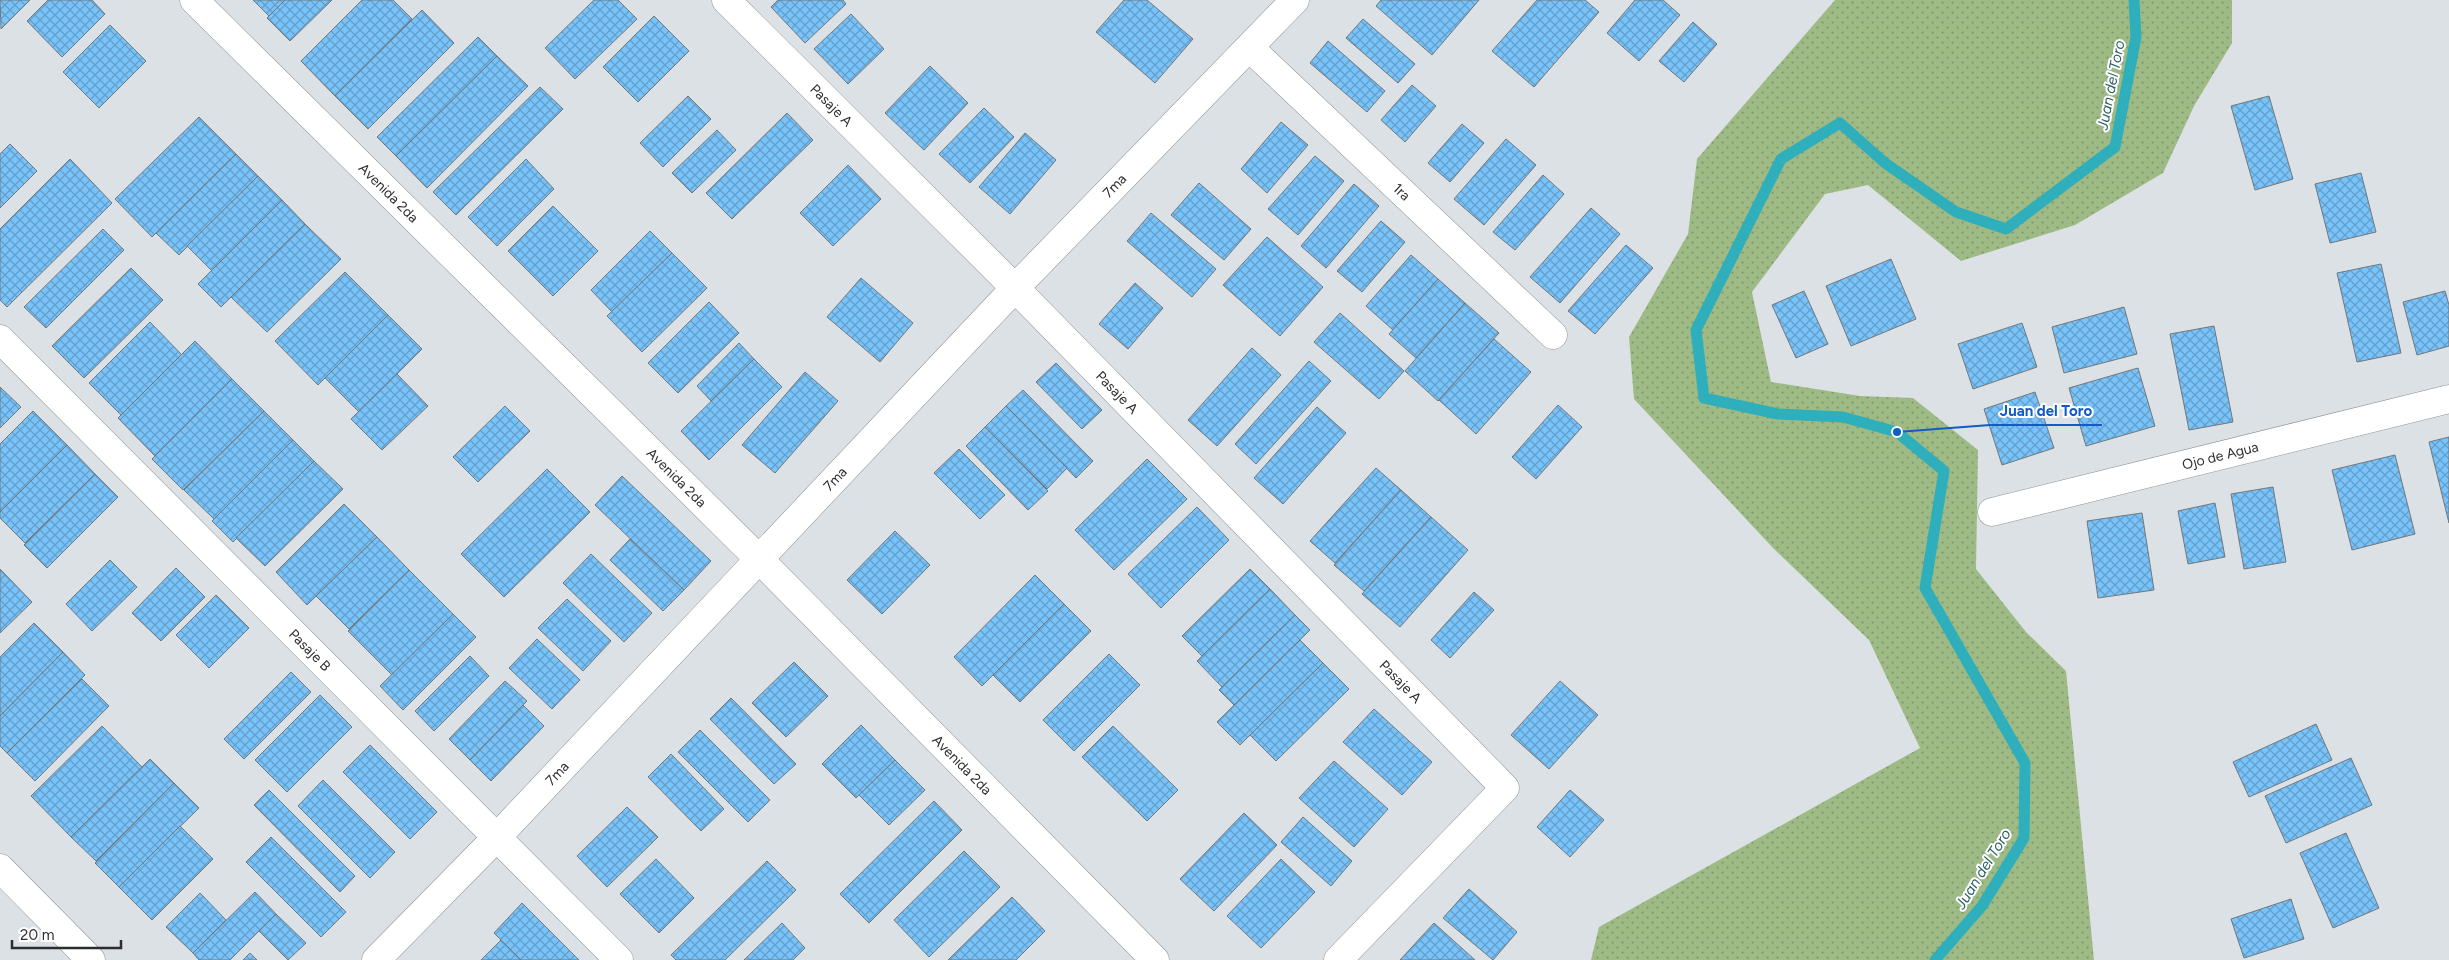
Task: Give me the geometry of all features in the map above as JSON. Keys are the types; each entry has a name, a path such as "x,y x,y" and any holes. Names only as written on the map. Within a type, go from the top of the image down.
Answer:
{"street":[{"name":"Avenida 2da","path":"194,0 760,560 1155,960"},
{"name":"Pasaje A","path":"726,0 1015,288 1505,788 1338,960"},
{"name":"7ma","path":"376,960 497,837 1015,288 1295,0"},
{"name":"1ra","path":"1250,48 1553,335"},
{"name":"Pasaje B","path":"0,339 618,960"},
{"name":"Ojo de Agua","path":"1992,512 2449,399"},
{"path":"0,868 91,960"}],"green space":[{"path":"1835,0 2232,0 2232,43 2194,106 2163,173 2075,225 1961,261 1868,185 1825,194 1752,292 1771,382 1860,396 1913,398 1978,450 1976,569 2026,632 2066,671 2094,960 1591,960 1599,927 1920,748 1869,640 1773,548 1634,399 1629,337 1688,234 1697,159"}],"building":[{"path":"0,0 30,0 1,29"},
{"path":"48,0 92,0 105,14 62,57 27,21"},
{"path":"253,0 285,0 269,16"},
{"path":"285,0 332,0 290,41 267,18"},
{"path":"362,0 393,0 412,19 335,96 301,61"},
{"path":"594,0 618,0 637,19 575,79 545,48"},
{"path":"778,0 843,0 846,4 805,43 771,7"},
{"path":"1124,0 1147,0 1193,39 1155,83 1096,32"},
{"path":"1381,0 1479,0 1432,55 1376,6"},
{"path":"1537,0 1585,0 1599,12 1534,87 1492,51"},
{"path":"1635,0 1663,0 1680,15 1639,61 1607,33"},
{"path":"422,10 454,43 368,129 335,96"},
{"path":"851,14 884,49 848,84 814,49"},
{"path":"654,16 689,51 638,102 603,67"},
{"path":"1363,19 1415,64 1398,83 1346,38"},
{"path":"1693,22 1717,44 1684,82 1659,61"},
{"path":"110,25 146,61 99,108 63,72"},
{"path":"478,37 497,56 396,156 377,137"},
{"path":"1328,41 1385,91 1367,112 1310,63"},
{"path":"497,56 528,86 427,188 396,156"},
{"path":"930,66 968,103 924,150 885,113"},
{"path":"1412,85 1436,106 1405,142 1381,120"},
{"path":"540,87 563,109 456,215 433,192"},
{"path":"688,96 711,119 663,167 640,143"},
{"path":"2269,96 2293,179 2255,190 2231,106"},
{"path":"984,108 1014,137 970,183 939,154"},
{"path":"787,113 813,140 732,219 706,193"},
{"path":"199,117 236,154 152,237 115,199"},
{"path":"1281,122 1308,145 1267,193 1241,169"},
{"path":"1462,124 1484,143 1450,182 1428,163"},
{"path":"717,130 736,150 692,193 672,173"},
{"path":"1025,133 1056,160 1010,214 979,187"},
{"path":"1506,139 1536,165 1484,225 1454,199"},
{"path":"10,144 37,171 0,208 0,154"},
{"path":"236,154 258,176 179,255 156,233"},
{"path":"1315,156 1344,181 1298,235 1268,209"},
{"path":"70,159 112,203 7,307 0,300 0,229"},
{"path":"526,159 554,189 497,246 468,217"},
{"path":"848,165 881,199 833,246 800,213"},
{"path":"2361,173 2376,232 2330,243 2315,184"},
{"path":"1543,175 1564,194 1515,250 1493,232"},
{"path":"258,176 282,200 212,271 187,246"},
{"path":"1199,183 1251,229 1224,260 1171,215"},
{"path":"1354,184 1379,206 1326,268 1301,246"},
{"path":"282,200 305,224 221,307 198,284"},
{"path":"553,206 598,251 553,296 508,251"},
{"path":"1591,208 1620,234 1560,303 1530,277"},
{"path":"1151,213 1216,269 1192,297 1127,241"},
{"path":"1381,221 1405,242 1362,292 1337,271"},
{"path":"305,224 341,259 267,332 231,297"},
{"path":"103,229 124,250 46,328 24,307"},
{"path":"650,231 672,253 612,312 591,290"},
{"path":"1267,237 1323,287 1280,336 1223,285"},
{"path":"1626,245 1653,268 1595,334 1568,311"},
{"path":"672,253 707,288 642,352 607,316"},
{"path":"1411,255 1438,279 1393,330 1366,306"},
{"path":"1891,259 1916,319 1851,346 1826,286"},
{"path":"2381,264 2401,353 2357,362 2337,273"},
{"path":"131,268 163,300 84,378 52,346"},
{"path":"345,272 388,315 318,385 275,341"},
{"path":"861,278 913,323 880,362 827,317"},
{"path":"1438,279 1465,303 1416,358 1389,334"},
{"path":"1135,283 1163,308 1128,349 1099,324"},
{"path":"1804,291 1828,344 1796,358 1772,305"},
{"path":"2445,291 2449,305 2449,346 2417,355 2403,302"},
{"path":"709,302 739,333 678,393 648,363"},
{"path":"1465,303 1499,333 1438,401 1405,371"},
{"path":"2124,307 2137,354 2064,373 2052,327"},
{"path":"1340,313 1404,371 1379,399 1314,342"},
{"path":"388,315 422,349 359,412 325,378"},
{"path":"150,322 182,355 121,415 89,383"},
{"path":"2022,323 2037,367 1973,389 1958,344"},
{"path":"2214,326 2233,422 2189,430 2170,334"},
{"path":"1494,339 1531,372 1476,434 1439,400"},
{"path":"195,341 232,379 155,456 118,418"},
{"path":"739,343 754,359 711,401 697,386"},
{"path":"1252,348 1281,375 1217,446 1188,420"},
{"path":"754,359 782,387 709,460 681,431"},
{"path":"1309,361 1331,381 1256,464 1235,444"},
{"path":"1056,363 1102,410 1082,429 1036,382"},
{"path":"2138,368 2155,426 2086,446 2069,388"},
{"path":"805,372 838,401 775,473 742,445"},
{"path":"397,374 428,406 382,450 351,419"},
{"path":"232,379 264,411 183,490 152,459"},
{"path":"0,387 21,407 0,428"},
{"path":"1023,390 1093,461 1076,478 1006,406"},
{"path":"2035,392 2054,448 2002,465 1984,409"},
{"path":"1558,405 1582,427 1536,479 1512,457"},
{"path":"505,406 530,431 478,482 453,457"},
{"path":"1006,406 1067,468 1047,489 985,427"},
{"path":"1317,407 1346,433 1283,504 1254,478"},
{"path":"33,411 67,445 0,512 0,444"},
{"path":"264,411 293,440 214,519 184,490"},
{"path":"985,427 1048,491 1028,510 966,446"},
{"path":"2449,437 2449,523 2429,442"},
{"path":"293,440 314,461 233,542 212,521"},
{"path":"67,445 95,474 25,543 0,518 0,512"},
{"path":"959,449 1005,495 980,519 934,473"},
{"path":"2395,455 2415,534 2352,550 2332,470"},
{"path":"1147,459 1187,499 1114,570 1075,530"},
{"path":"314,461 343,489 265,566 236,538"},
{"path":"1376,468 1401,490 1335,563 1310,541"},
{"path":"547,469 590,512 504,597 461,554"},
{"path":"95,474 118,497 47,568 24,545"},
{"path":"622,476 711,561 684,590 595,505"},
{"path":"2273,487 2286,562 2244,569 2231,494"},
{"path":"1401,490 1431,517 1364,591 1334,565"},
{"path":"2215,503 2225,557 2188,564 2178,511"},
{"path":"344,504 377,537 307,605 276,572"},
{"path":"1197,507 1229,540 1161,608 1128,574"},
{"path":"2142,513 2154,590 2098,598 2087,521"},
{"path":"1431,517 1468,550 1400,627 1362,594"},
{"path":"895,531 930,565 882,614 847,580"},
{"path":"377,537 409,570 349,629 316,596"},
{"path":"630,539 684,590 663,611 610,560"},
{"path":"591,554 652,613 624,642 563,583"},
{"path":"110,560 137,587 92,631 66,604"},
{"path":"176,568 205,597 161,641 132,613"},
{"path":"0,569 32,602 0,633"},
{"path":"1250,569 1270,589 1202,656 1182,636"},
{"path":"409,570 453,614 392,675 348,631"},
{"path":"1035,575 1064,604 982,686 954,657"},
{"path":"1270,589 1295,615 1222,687 1197,661"},
{"path":"1474,592 1494,610 1450,658 1431,640"},
{"path":"216,595 249,628 209,668 176,635"},
{"path":"567,599 611,641 583,671 538,628"},
{"path":"1064,604 1091,631 1020,702 993,675"},
{"path":"453,614 476,637 403,710 380,686"},
{"path":"1295,615 1310,630 1234,705 1219,690"},
{"path":"34,623 63,652 0,716 0,657"},
{"path":"537,639 580,680 552,709 509,668"},
{"path":"1300,640 1323,663 1240,745 1217,722"},
{"path":"63,652 85,675 7,753 0,746 0,716"},
{"path":"1109,654 1140,685 1074,751 1043,720"},
{"path":"470,656 489,676 434,731 415,711"},
{"path":"794,662 828,696 786,737 752,703"},
{"path":"1323,663 1349,689 1276,761 1250,735"},
{"path":"291,672 311,692 244,759 224,739"},
{"path":"82,679 109,706 35,781 7,753"},
{"path":"505,681 527,701 470,760 449,739"},
{"path":"1560,681 1598,715 1549,769 1511,735"},
{"path":"320,695 352,727 287,792 255,760"},
{"path":"731,698 796,764 774,784 710,719"},
{"path":"523,705 544,726 491,781 470,760"},
{"path":"1374,709 1432,762 1402,795 1343,742"},
{"path":"2316,724 2332,760 2249,797 2233,762"},
{"path":"861,725 895,760 856,798 822,764"},
{"path":"102,726 142,767 71,837 31,796"},
{"path":"1113,726 1178,790 1147,821 1082,757"},
{"path":"700,730 770,800 748,822 678,752"},
{"path":"370,745 437,812 410,839 343,772"},
{"path":"671,754 724,809 701,831 648,777"},
{"path":"2351,758 2372,805 2286,843 2265,796"},
{"path":"150,759 174,783 96,861 71,837"},
{"path":"895,760 925,790 889,825 859,795"},
{"path":"1334,761 1388,809 1354,847 1299,798"},
{"path":"323,780 395,852 370,878 298,806"},
{"path":"174,783 199,808 119,887 95,863"},
{"path":"269,790 355,876 340,892 254,805"},
{"path":"1570,790 1604,820 1570,857 1537,827"},
{"path":"934,801 962,830 869,923 840,894"},
{"path":"627,807 658,837 607,887 577,856"},
{"path":"1244,813 1277,845 1214,911 1180,879"},
{"path":"1303,817 1352,861 1331,886 1281,842"},
{"path":"180,826 213,859 152,920 119,887"},
{"path":"2346,833 2379,908 2333,928 2300,853"},
{"path":"271,837 346,912 321,937 246,862"},
{"path":"964,851 1000,887 929,957 894,920"},
{"path":"656,859 694,898 659,933 620,894"},
{"path":"1281,859 1315,892 1261,948 1227,916"},
{"path":"767,861 796,890 725,960 676,960 671,955"},
{"path":"1469,889 1517,932 1493,960 1443,918"},
{"path":"255,892 276,914 230,960 199,960 193,953"},
{"path":"200,893 226,920 193,953 166,927"},
{"path":"1012,897 1045,931 1016,960 948,960"},
{"path":"2291,899 2304,939 2244,958 2231,919"},
{"path":"522,903 579,960 521,960 494,933"},
{"path":"276,914 306,943 288,960 259,931"},
{"path":"782,923 805,948 793,960 744,960"},
{"path":"1434,923 1475,960 1400,960"},
{"path":"501,940 521,960 481,960"},
{"path":"250,953 257,960 243,960"}],"waterway":[{"name":"Juan del Toro","path":"1935,960 1982,906 2024,838 2025,763 1925,588 1944,471 1897,432 1843,417 1778,414 1704,398 1696,330 1781,159 1840,123 1885,163 1956,212 2006,229 2115,147 2136,37 2134,0"}],"place":[{"name":"Juan del Toro","path":"1897,432"}]}
